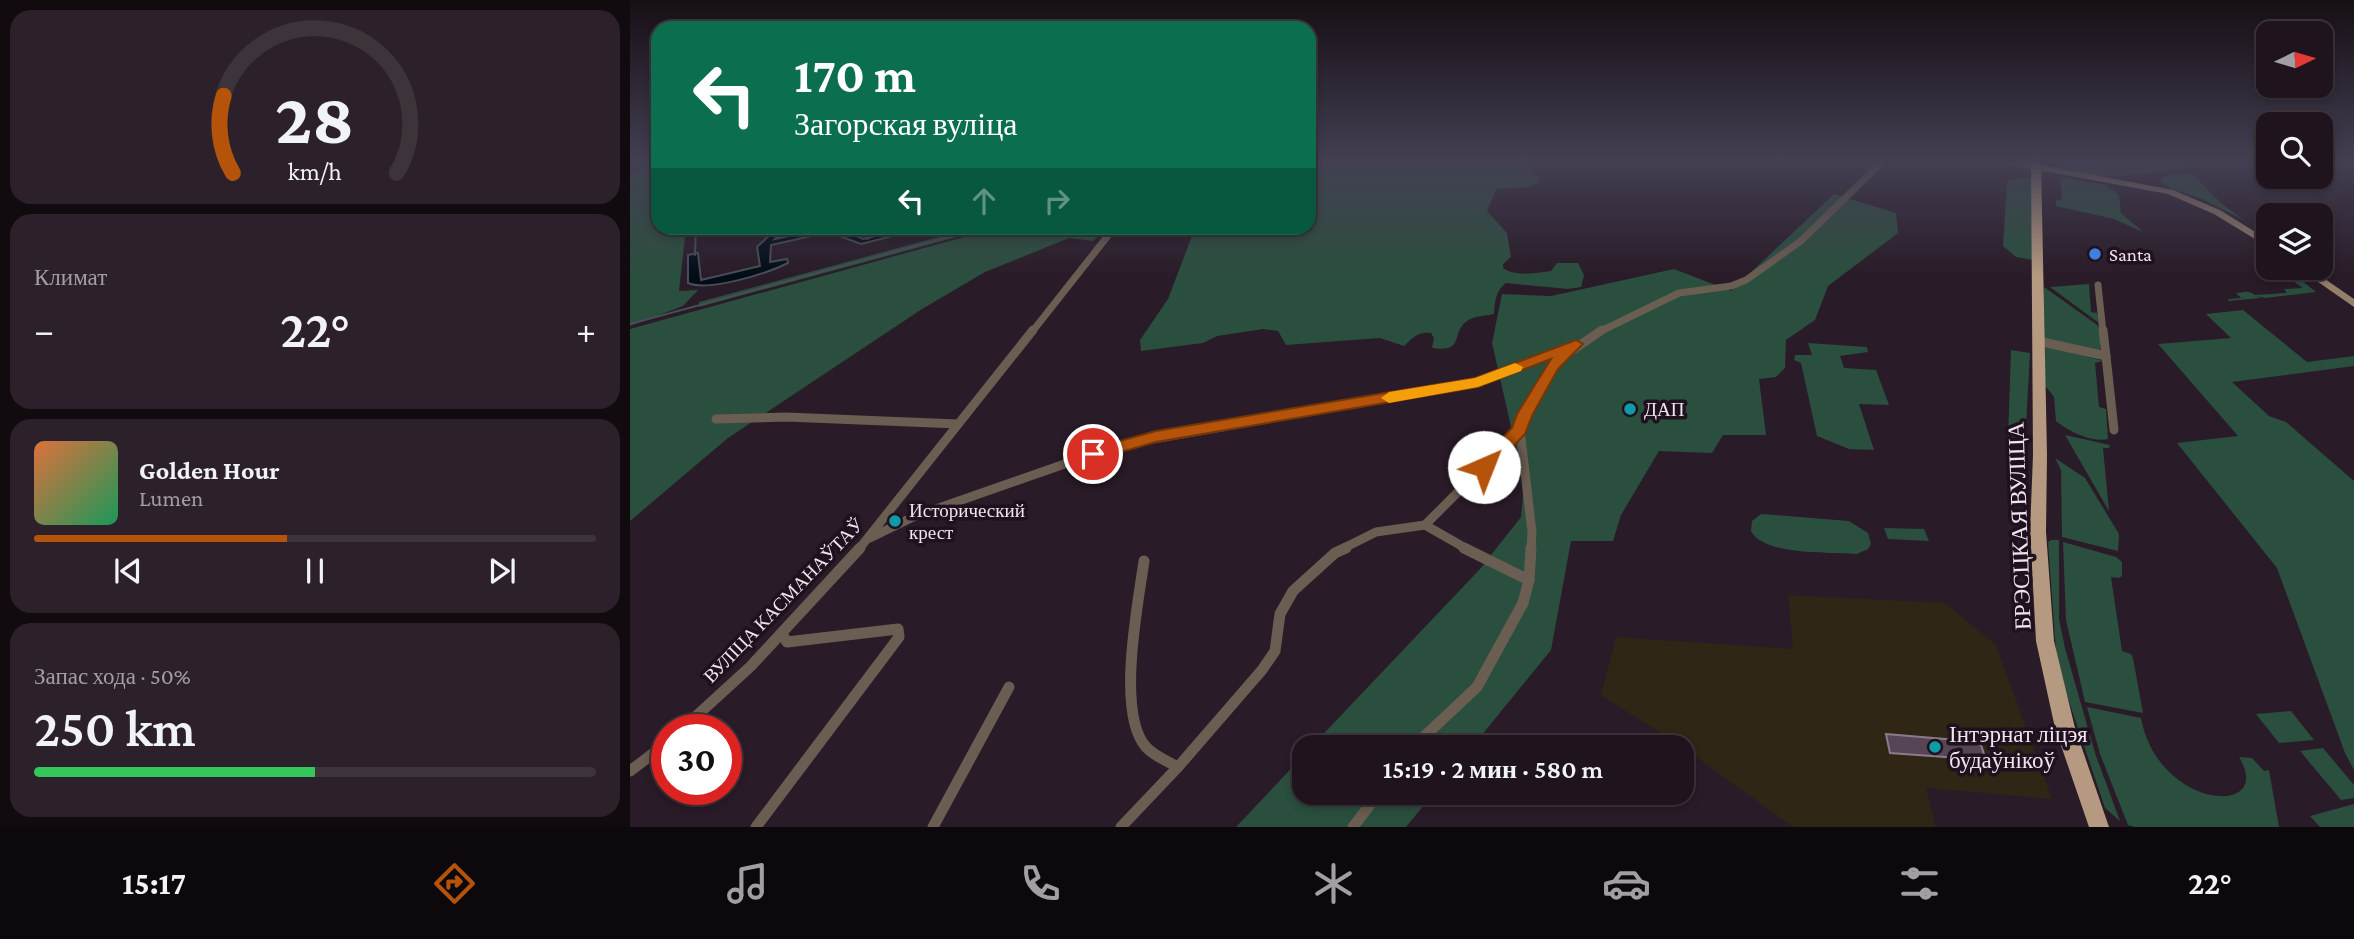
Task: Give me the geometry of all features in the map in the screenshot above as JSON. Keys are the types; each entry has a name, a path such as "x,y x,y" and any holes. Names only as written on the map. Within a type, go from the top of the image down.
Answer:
{"main road":[{"name":"БРЭСЦКАЯ ВУЛІЦА","path":"2036,200 2038,533 2045,641 2065,728 2099,827"}],"street":[{"path":"870,538 913,517 1119,445 1478,382 1576,344 1682,292 1731,288 1757,274 1797,244 1843,200"},
{"path":"2188,200 2217,212 2256,236"},
{"name":"ВУЛІЦА КАСМАНАЎТАЎ","path":"698,714 782,634 870,538 1108,235"},
{"path":"2320,280 2354,304"},
{"path":"2098,285 2113,430"},
{"path":"2038,341 2106,356"},
{"path":"1426,735 1477,687 1523,603 1529,580 1532,532 1520,430 1525,414 1552,367 1576,344"},
{"path":"716,419 786,417 958,425"},
{"path":"1121,827 1178,767 1268,661 1275,651 1280,614 1293,592 1335,553 1376,532 1425,525 1520,430"},
{"path":"895,506 913,517"},
{"path":"1425,525 1482,558 1529,580"},
{"path":"1144,561 1135,627 1130,704 1143,746 1178,767"},
{"path":"756,827 900,637 898,629 787,642 782,634"},
{"path":"933,827 1009,687"},
{"path":"630,771 651,755"},
{"path":"1353,827 1370,805"}],"shaded area":[{"path":"770,235 779,235 775,239 794,235 816,235 771,245 770,262 787,259 788,263 767,272 710,285 688,283 688,255 698,253 701,280 760,266 757,247"},
{"path":"837,235 854,235 863,239 896,235 861,244"},
{"path":"1788,595 1945,603 1996,645 2052,799 1926,788 1936,827 1793,827 1694,756 1694,735 1663,735 1601,695 1616,637 1793,649"}],"green space":[{"path":"630,200 651,200 651,235 685,235 679,291 698,290 683,306 630,326"},
{"path":"1316,200 1492,200 1487,211 1507,233 1511,257 1503,264 1503,268 1514,273 1533,273 1551,271 1557,263 1578,263 1584,275 1581,287 1568,289 1506,283 1498,293 1494,314 1467,321 1459,331 1454,345 1443,349 1432,348 1434,338 1431,333 1419,334 1404,346 1380,338 1286,345 1278,331 1263,329 1217,336 1203,343 1141,351 1140,340 1168,299 1192,235 1316,235"},
{"path":"1828,200 1852,200 1896,213 1898,233 1828,286 1815,320 1786,340 1785,368 1776,377 1759,379 1766,435 1723,435 1712,453 1659,451 1621,515 1613,541 1571,541 1551,650 1482,735 1322,735 1480,569 1521,517 1524,484 1492,343 1502,294 1551,296 1674,269 1731,291"},
{"path":"2006,200 2032,200 2033,260 2016,257 2003,246"},
{"path":"2120,200 2121,213 2143,232 2114,219 2056,206 2056,201"},
{"path":"2203,200 2218,200 2244,220"},
{"path":"946,235 964,235 699,307 699,302"},
{"path":"972,235 1100,235 1093,241 1069,238 985,272 922,309 728,438 630,521 630,329"},
{"path":"2291,280 2301,280 2316,292 2265,298 2256,296 2261,298 2228,301 2241,298 2236,293 2287,293 2284,289 2303,288"},
{"path":"2089,284 2091,312 2097,313 2099,323 2050,287"},
{"path":"2044,287 2100,327 2100,352 2046,339 2042,335"},
{"path":"2243,310 2307,362 2354,356 2354,366 2232,382 2269,416 2286,422 2354,481 2354,770 2345,753 2277,568 2177,443 2238,436 2158,344 2231,338 2206,314"},
{"path":"1808,343 1867,347 1868,352 1840,356 1844,368 1876,370 1889,405 1859,404 1874,450 1849,449 1817,436 1801,363 1794,360 1795,355 1812,355"},
{"path":"2045,347 2103,361 2095,363 2099,407 2106,409 2108,439 2080,435 2056,421 2054,397 2043,383"},
{"path":"2011,350 2030,353 2025,444 2008,439"},
{"path":"2065,435 2110,445 2109,448 2103,448 2109,511"},
{"path":"2055,458 2085,478 2119,534 2118,551 2062,537 2061,470"},
{"path":"1761,514 1849,521 1868,533 1871,544 1868,549 1857,554 1783,549 1758,539 1751,531 1752,521"},
{"path":"1884,528 1924,529 1929,541 1888,539"},
{"path":"2059,540 2059,619 2065,648 2095,753 2120,821 2105,808 2057,666 2048,542"},
{"path":"2063,542 2116,557 2122,562 2122,576 2111,577 2122,651 2131,654 2133,658 2143,713 2085,702 2066,620"},
{"path":"2087,707 2141,718 2152,749 2169,771 2189,787 2210,795 2229,796 2242,790 2246,777 2239,757 2252,758 2264,771 2269,770 2279,827 2128,825 2100,754"},
{"path":"2291,711 2314,740 2279,743 2256,714"},
{"path":"2323,748 2354,785 2354,798 2341,800 2300,751"},
{"path":"1292,768 1292,805 1424,805 1406,827 1236,827"},
{"path":"2354,804 2354,827 2320,827 2310,816"}],"building":[{"name":"Інтэрнат ліцэя будаўнікоў","path":"1886,734 1980,742 1986,760 1890,753"}],"waterway":[{"path":"695,255 696,235"},
{"path":"867,239 872,235"},
{"path":"630,324 956,235"}],"slow traffic":[{"path":"1389,398 1478,382 1515,367"}],"place":[{"name":"Santa","path":"2095,254"},
{"name":"ДАП","path":"1630,409"},
{"name":"Исторический крест","path":"895,521"},
{"name":"Інтэрнат ліцэя будаўнікоў","path":"1935,747"}],"route":[{"path":"1093,454 1156,437 1478,382 1576,344 1552,367 1525,414 1520,430 1484,467"}]}
